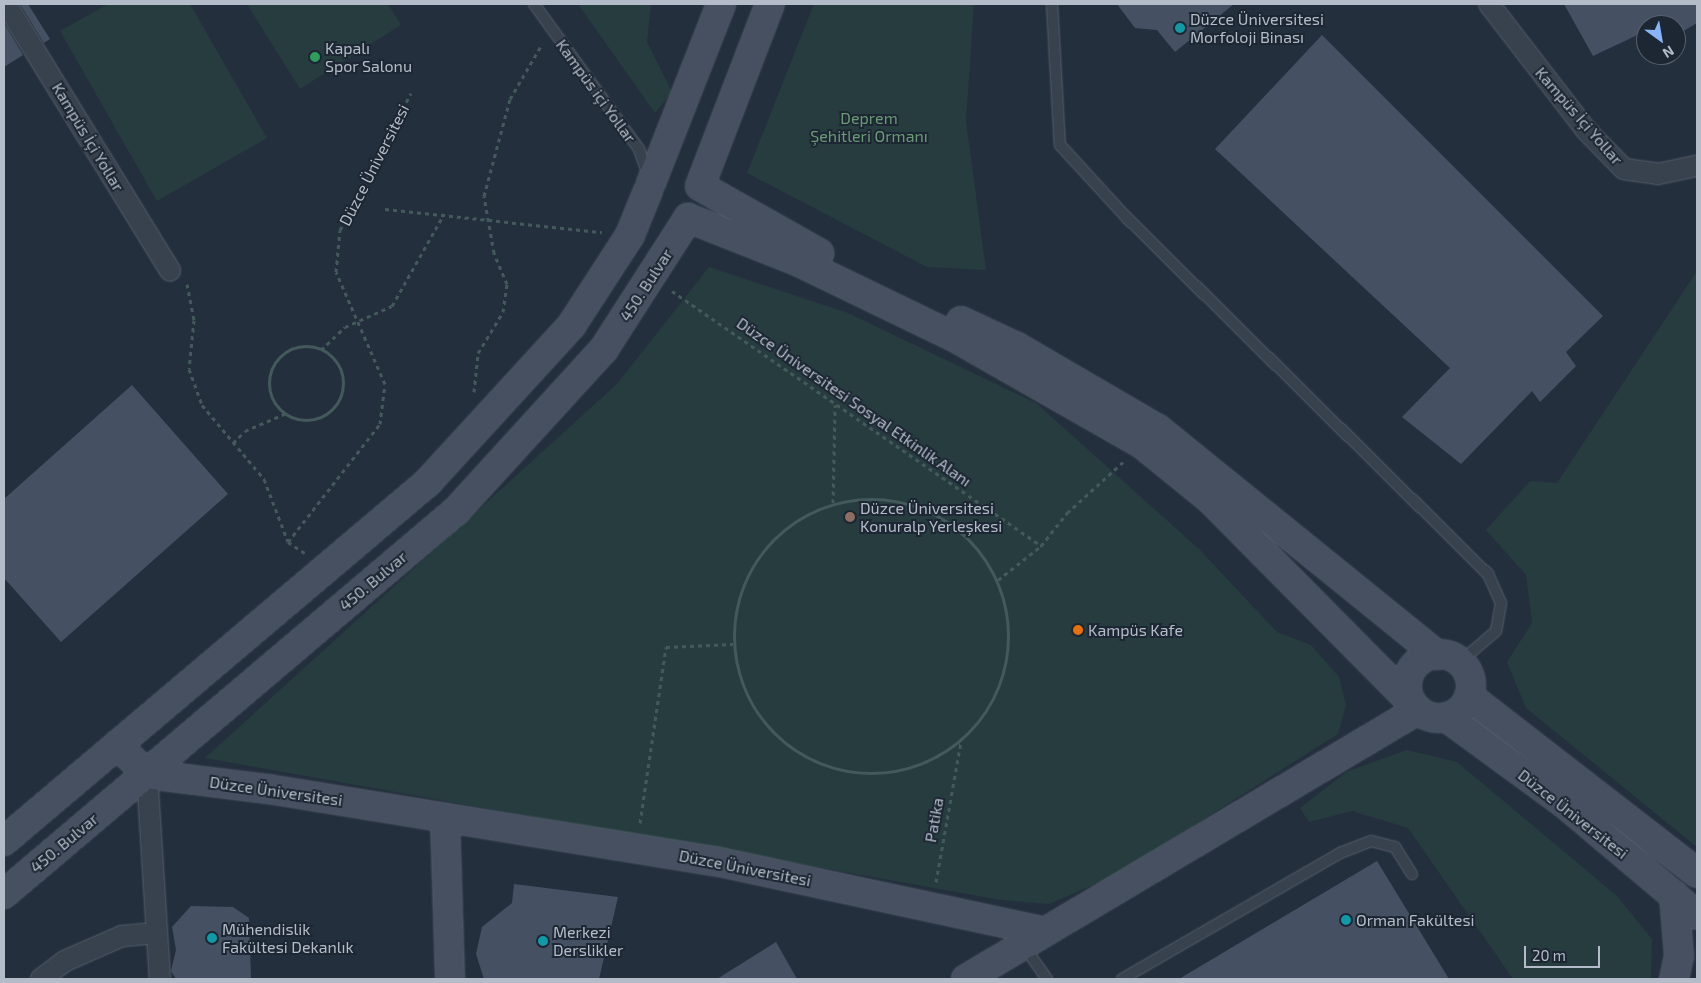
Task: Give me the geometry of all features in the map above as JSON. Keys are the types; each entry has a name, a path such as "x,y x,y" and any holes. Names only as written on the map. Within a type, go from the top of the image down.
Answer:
{"street":[{"name":"Kampüs İçi Yollar","path":"6,4 170,271"},
{"path":"4,841 428,482 572,326 630,235 721,4"},
{"path":"688,218 700,204 700,186 770,4"},
{"name":"Kampüs İçi Yollar","path":"1489,4 1586,130 1624,168 1658,174 1697,166"},
{"path":"680,168 700,186 762,224 1017,348 1158,429 1449,658 1470,678 1469,696 1464,706 1446,718 1415,706 1210,500 1142,444 958,339 799,262 688,218 664,219 651,208 649,187 662,171 680,168"},
{"name":"450. Bulvar","path":"4,894 456,510 604,349 653,278 688,218"},
{"path":"1415,706 1409,676 1420,661 1449,658"},
{"name":"Düzce Üniversitesi","path":"1469,696 1697,874"},
{"path":"966,979 1415,706"},
{"name":"Düzce Üniversitesi","path":"1446,718 1565,804 1697,915"},
{"path":"118,745 147,774 160,979"},
{"name":"Düzce Üniversitesi","path":"147,774 445,818 636,849 932,905 1032,938"},
{"path":"445,818 450,979"},
{"path":"1674,895 1679,956 1674,979"},
{"path":"41,979 65,961 122,936 157,933"}],"lane":[{"name":"Kampüs içi Yollar","path":"534,4 639,149 649,187"},
{"path":"1052,4 1060,145 1127,218 1488,574 1501,602 1496,631 1449,658"},
{"path":"1122,979 1340,853 1371,841 1395,847 1412,874"},
{"path":"1032,938 1047,979"}],"path":[{"path":"480,424 474,393 478,353 503,312 507,284 487,218 484,196 510,99 551,30"},
{"name":"Düzce Üniversitesi","path":"288,542 380,424 385,384 336,272 340,230 411,94"},
{"name":"Düzce Üniversitesi","path":"385,209 487,218 630,235"},
{"path":"321,350 345,327 392,306 444,214"},
{"path":"170,271 188,284 194,320 189,369 202,405 264,478 288,542 327,567"},
{"name":"Düzce Üniversitesi Sosyal Etkinlik Alanı","path":"653,278 1041,546"},
{"path":"297,348 321,350 331,357 342,378 338,402 320,418 301,420 284,414 276,405 268,382 277,360 297,348"},
{"path":"833,503 835,404"},
{"path":"233,443 245,431 284,414"},
{"path":"998,580 1041,546 1067,513 1142,444"},
{"path":"872,497 912,504 948,520 977,546 998,580 1009,623 1006,666 990,707 961,740 924,763 881,774 830,767 797,753 764,724 742,687 733,644 738,598 758,556 791,523 833,503 872,497"},
{"path":"636,849 666,647 733,644"},
{"name":"Patika","path":"932,905 961,740"}],"green space":[{"path":"108,4 190,4 267,138 157,201 60,31"},
{"name":"Kapalı Spor Salonu","path":"247,4 388,4 401,25 300,89"},
{"path":"578,4 651,4 647,42 672,92 655,113"},
{"name":"Deprem Şehitleri Ormanı","path":"814,4 974,4 966,121 986,270 927,267 747,173"},
{"path":"709,267 848,313 1036,403 1199,549 1277,632 1311,645 1339,677 1346,705 1338,734 1114,876 1049,904 1001,900 205,758 617,384"},
{"path":"1697,271 1697,847 1526,708 1507,662 1532,623 1526,575 1486,530 1530,481 1557,483"},
{"path":"1407,750 1457,762 1617,896 1652,939 1651,979 1513,979 1408,828 1352,811 1309,822 1300,808 1348,771"}],"building":[{"path":"20,4 28,4 50,39 44,43"},
{"name":"Düzce Üniversitesi Morfoloji Binası","path":"1117,4 1234,4 1175,52 1157,30 1135,28"},
{"path":"1564,4 1697,4 1697,23 1686,29 1686,15 1636,15 1636,36 1593,56"},
{"path":"4,23 23,55 4,67"},
{"path":"1322,35 1603,316 1566,352 1576,366 1540,402 1532,391 1461,464 1402,417 1450,368 1215,149"},
{"path":"132,385 228,494 61,642 4,578 4,499"},
{"name":"Orman Fakültesi","path":"1377,861 1449,979 1179,979"},
{"name":"Merkezi Derslikler","path":"514,884 618,897 599,979 484,979 476,954 482,927 512,903"},
{"name":"Mühendislik Fakültesi Dekanlık","path":"191,906 233,907 249,918 251,979 176,979 171,971 176,950 172,927"},
{"path":"776,942 797,979 717,979"}],"place":[{"name":"Düzce Üniversitesi Morfoloji Binası","path":"1180,28"},
{"name":"Kapalı Spor Salonu","path":"315,57"},
{"name":"Düzce Üniversitesi Konuralp Yerleşkesi","path":"850,517"},
{"name":"Kampüs Kafe","path":"1078,630"},
{"name":"Orman Fakültesi","path":"1346,920"},
{"name":"Mühendislik Fakültesi Dekanlık","path":"212,938"},
{"name":"Merkezi Derslikler","path":"543,941"}]}
